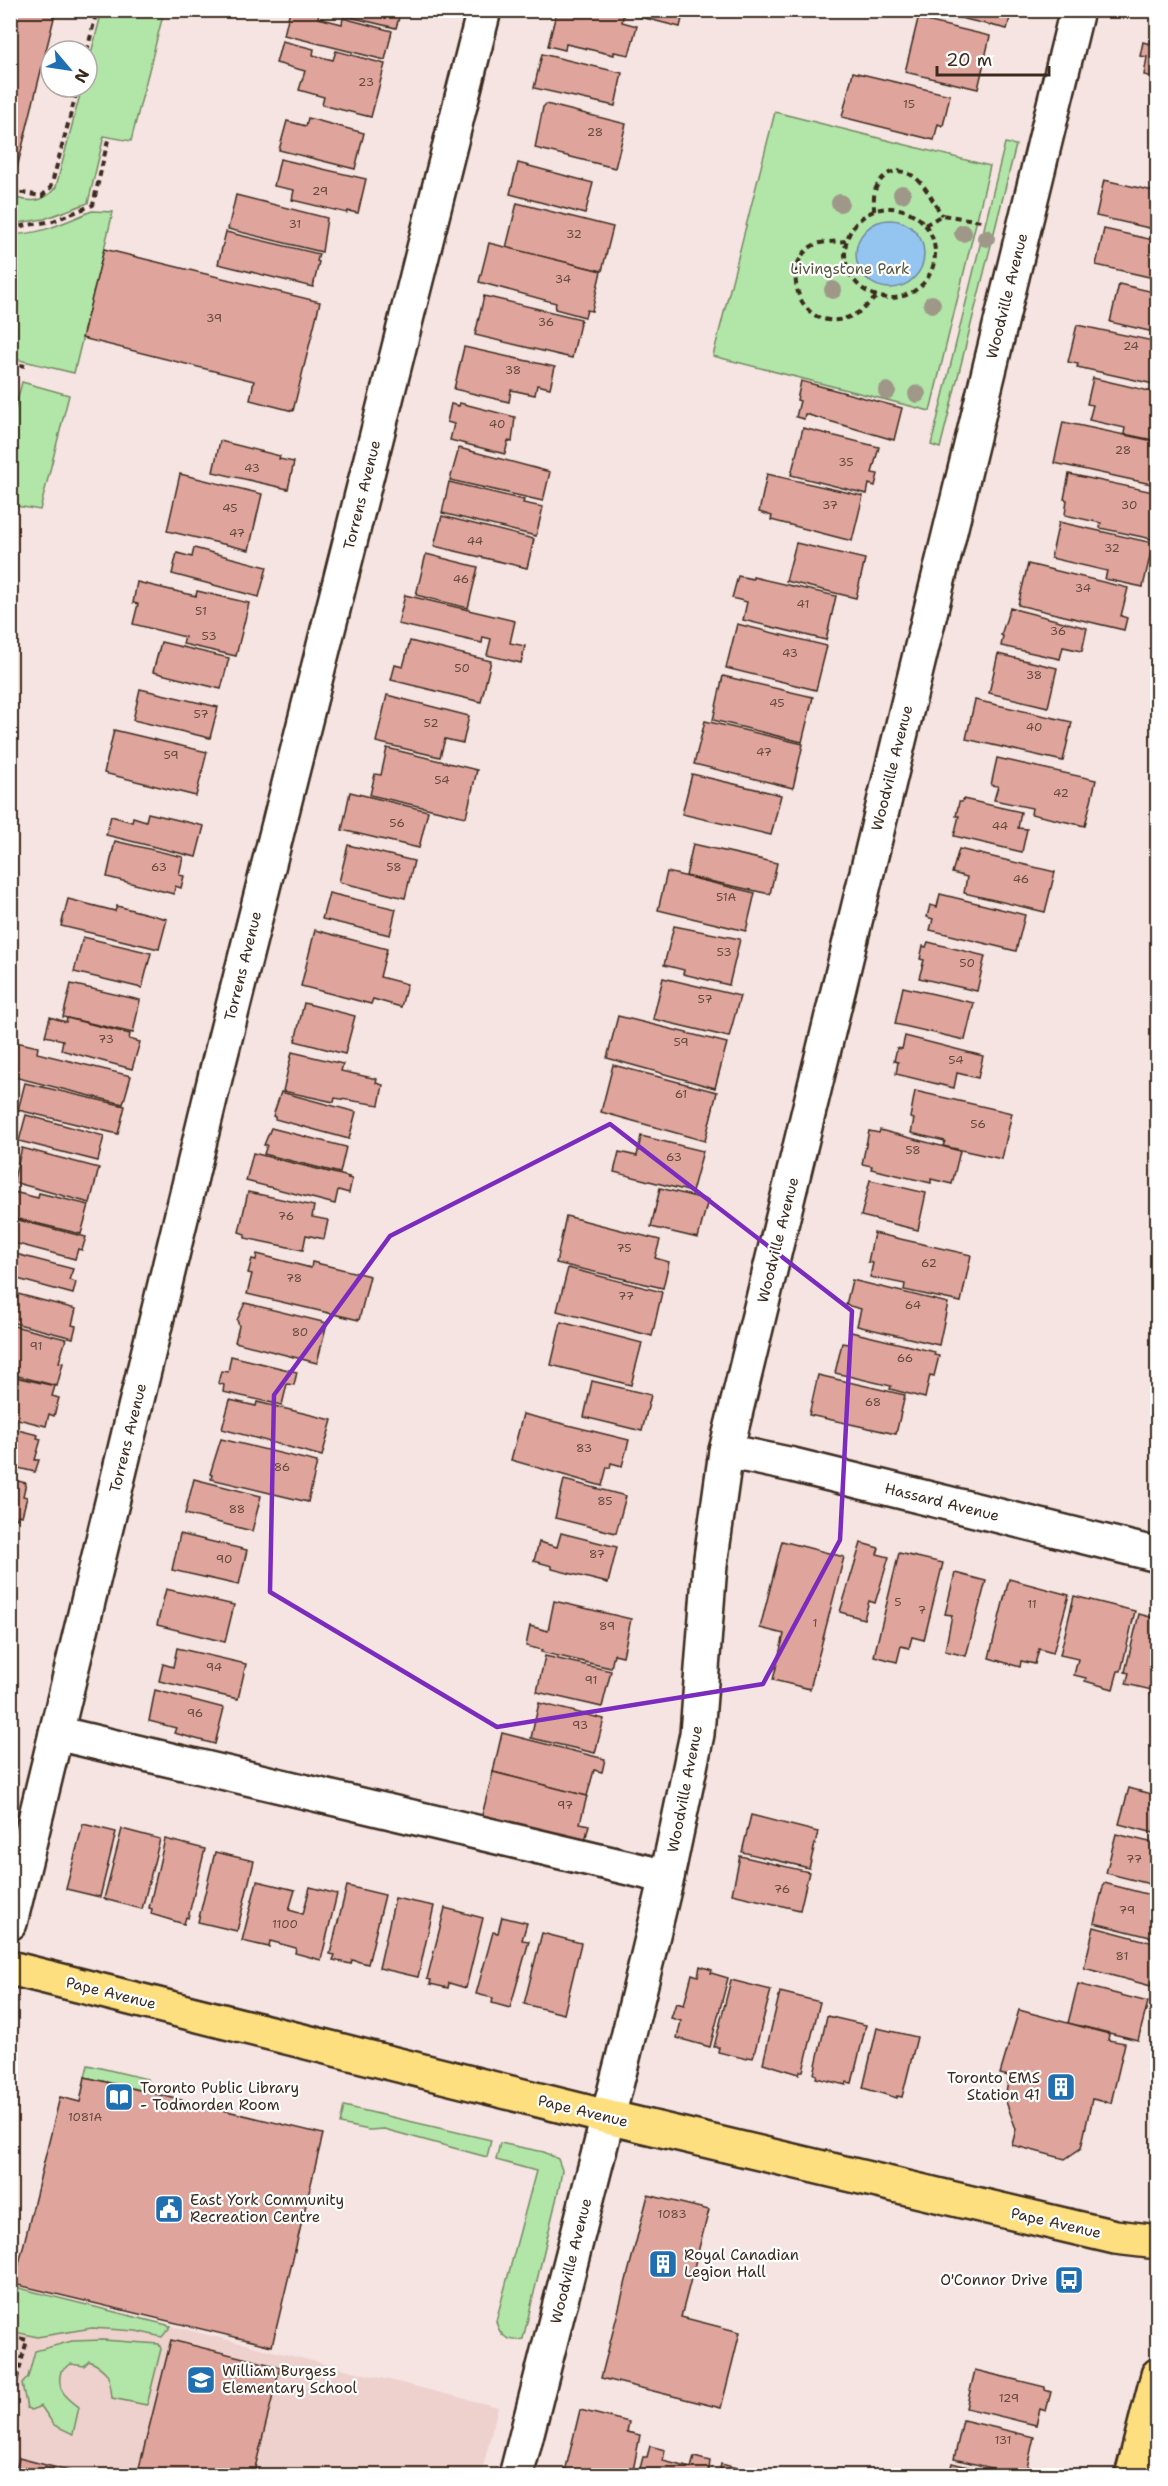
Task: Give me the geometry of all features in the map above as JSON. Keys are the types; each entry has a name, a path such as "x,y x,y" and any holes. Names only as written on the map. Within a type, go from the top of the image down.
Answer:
{"main road":[{"name":"Pape Avenue","path":"10,1968 607,2117 1115,2238 1158,2242"},
{"path":"1132,2475 1158,2375"}],"street":[{"name":"Torrens Avenue","path":"10,1923 216,1074 484,10"},
{"name":"Woodville Avenue","path":"516,2475 667,1877 697,1734 710,1565 726,1451 1077,10"},
{"name":"Hassard Avenue","path":"726,1451 1158,1555"},
{"path":"56,1732 667,1877"}],"path":[{"path":"90,39 97,10"},
{"path":"10,191 42,196 51,187 75,99"},
{"path":"10,228 53,221 93,205 108,140"},
{"path":"874,211 875,190 884,174 896,170 907,172 921,183 942,214"},
{"path":"896,208 910,213 925,225 931,233 935,248 934,263 929,277 919,288 906,296 877,297 863,290 853,279 846,266 844,251 846,241 855,223 867,214 896,208"},
{"path":"925,225 942,214 981,221"},
{"path":"846,241 815,244 801,255 796,280 800,300 816,316 827,320 839,320 859,312 877,297"},
{"path":"10,363 25,366"},
{"path":"10,2336 27,2340 10,2404"}],"highlighted area":[{"path":"610,1124 852,1311 840,1540 763,1684 497,1727 270,1592 274,1395 390,1236"}],"shaded area":[{"name":"William Burgess Elementary School","path":"11,2286 498,2407 481,2475 11,2476"}],"green space":[{"path":"102,11 164,11 131,141 104,136 88,203 44,219 11,224 11,197 24,200 41,199 56,187 79,99 99,99 99,39 95,39"},
{"name":"Livingstone Park","path":"775,112 990,166 930,411 713,356"},
{"path":"1005,143 1016,145 940,448 931,445"},
{"path":"92,211 113,212 74,373 11,358 11,234 32,233"},
{"path":"22,382 69,395 40,510 11,505 11,425"},
{"path":"88,2065 147,2079 144,2091 85,2077"},
{"path":"344,2106 491,2140 487,2157 384,2129 369,2130 340,2124"},
{"path":"500,2143 544,2152 558,2159 562,2170 523,2339 518,2340 505,2337 496,2321 536,2171 496,2160"},
{"path":"11,2286 171,2326 162,2337 136,2331 92,2328 37,2337 11,2331"},
{"path":"103,2340 159,2344 161,2349 147,2405 112,2398 105,2371 89,2361 84,2366 71,2364 61,2371 60,2383 63,2392 79,2407 73,2434 54,2425 41,2406 31,2410 27,2408 22,2384 28,2377 35,2351 72,2341"}],"water":[{"path":"883,220 897,220 909,225 919,235 924,254 919,273 909,283 897,288 883,288 871,283 861,273 856,261 856,247 861,235 871,225"}],"building":[{"path":"10,10 56,10 49,39 39,39 39,79 17,168 10,166"},
{"path":"290,10 310,10 319,13 318,18 342,24 343,18 392,31 385,60 284,35"},
{"path":"320,10 411,10 410,16 400,14 396,28"},
{"path":"557,10 624,12 622,22 637,26 629,55 614,52 614,55 566,44 565,50 548,46"},
{"path":"626,10 684,10 680,27 625,13"},
{"path":"927,10 1003,10 1011,14 1007,29"},
{"path":"918,19 990,36 978,89 905,72"},
{"path":"1151,39 1158,40 1158,78 1144,75 1147,57 1140,56 1143,42 1150,44"},
{"path":"282,41 314,49 313,55 333,60 336,51 385,64 371,117 322,105 324,97 299,90 305,71 276,63"},
{"path":"542,54 622,73 615,106 534,88"},
{"path":"853,72 950,95 943,126 938,124 934,140 842,117"},
{"path":"546,104 626,124 615,168 535,148 543,107"},
{"path":"308,118 364,133 355,169 279,150 287,121 306,126"},
{"path":"280,159 366,179 358,213 348,211 347,213 292,200 294,190 274,186"},
{"path":"518,163 593,183 585,214 510,194"},
{"path":"1104,180 1158,192 1158,230 1096,216"},
{"path":"236,195 327,218 322,252 228,229"},
{"path":"517,203 613,227 602,271 506,248"},
{"path":"1104,229 1158,241 1158,265 1154,278 1096,265"},
{"path":"226,232 319,254 313,287 218,264"},
{"path":"489,243 601,271 592,311 587,310 585,317 555,309 556,303 479,282"},
{"path":"104,249 320,302 293,411 250,400 254,381 82,338"},
{"path":"1119,284 1158,293 1158,333 1110,322"},
{"path":"484,296 581,319 572,358 475,335"},
{"path":"1077,325 1158,342 1158,385 1077,367 1078,364 1068,362"},
{"path":"464,347 555,367 550,388 537,385 535,395 511,390 509,402 454,389"},
{"path":"1093,378 1158,393 1158,441 1124,434 1125,428 1089,420 1093,405 1087,404"},
{"path":"801,381 902,408 894,440 805,414 804,419 796,417"},
{"path":"460,403 515,417 512,442 508,441 505,454 450,440 454,424 447,422 451,404 459,406"},
{"path":"1063,422 1158,442 1156,485 1054,463"},
{"path":"803,428 879,447 872,473 878,474 875,486 869,484 867,494 791,475"},
{"path":"220,441 280,456 279,459 294,462 288,489 213,472"},
{"path":"459,448 550,472 543,501 450,480"},
{"path":"180,474 262,494 249,550 167,531"},
{"path":"767,474 863,496 852,541 771,520 772,516 759,512"},
{"path":"1069,474 1158,493 1157,540 1100,528 1101,523 1065,515 1067,500 1064,499"},
{"path":"449,482 524,500 523,503 543,507 536,536 442,513"},
{"path":"442,516 534,539 527,568 434,546"},
{"path":"1059,522 1153,543 1143,587 1105,579 1107,571 1051,558"},
{"path":"796,543 865,559 856,598 786,581"},
{"path":"194,548 267,567 259,597 172,574 177,553 192,557"},
{"path":"426,554 478,567 468,608 416,595"},
{"path":"1028,564 1128,588 1121,616 1127,618 1124,630 1018,605"},
{"path":"738,576 753,579 753,577 836,596 826,640 743,620 747,602 732,598"},
{"path":"137,582 196,596 197,591 249,603 236,656 183,644 185,637 133,624 138,604 133,603"},
{"path":"405,595 515,621 510,643 525,646 521,663 487,655 491,639 483,637 482,643 398,624"},
{"path":"1010,608 1087,628 1082,651 1063,647 1060,659 1001,646 1003,636 1001,635"},
{"path":"737,624 827,646 816,690 726,668"},
{"path":"410,641 491,661 481,702 391,680 395,665 403,667"},
{"path":"161,642 229,658 221,689 153,672"},
{"path":"998,654 1057,668 1048,707 989,693"},
{"path":"723,676 813,697 802,742 713,720"},
{"path":"140,689 218,707 210,738 133,720"},
{"path":"387,695 469,716 463,743 445,739 440,757 376,742"},
{"path":"975,700 1072,722 1063,761 966,739"},
{"path":"705,721 803,744 793,788 694,764"},
{"path":"114,730 207,752 196,796 104,773"},
{"path":"387,748 477,770 466,817 370,795 375,774 381,775"},
{"path":"997,758 1096,780 1085,826 1031,814 1032,808 994,800 998,786 991,785"},
{"path":"692,774 781,795 771,835 682,814"},
{"path":"350,792 428,811 419,848 342,830"},
{"path":"963,799 1021,812 1018,828 1027,829 1022,852 954,836 959,816 956,816 959,802"},
{"path":"148,813 204,826 196,857 106,835 111,816 132,822 133,817 146,821"},
{"path":"115,841 183,857 179,875 184,876 181,888 175,886 174,894 107,877"},
{"path":"693,844 777,863 770,894 686,876"},
{"path":"348,845 414,861 405,898 339,882"},
{"path":"959,849 1055,872 1045,912 964,893 967,877 952,873"},
{"path":"667,872 755,893 746,931 658,910"},
{"path":"329,893 396,909 390,935 322,919"},
{"path":"940,894 1025,915 1016,951 930,930 933,919 927,917 930,905 937,907"},
{"path":"68,899 115,911 117,906 167,919 159,949 61,926"},
{"path":"674,926 740,939 729,985 683,974 684,970 664,965"},
{"path":"315,930 387,949 380,977 407,984 401,1007 373,999 371,1004 301,986"},
{"path":"83,937 151,953 142,988 74,972"},
{"path":"928,942 985,956 977,991 919,978 924,960 920,959 923,946 926,947"},
{"path":"663,978 740,996 729,1037 653,1019"},
{"path":"71,984 140,1000 133,1033 63,1017"},
{"path":"903,987 974,1003 965,1040 895,1024"},
{"path":"304,1003 355,1016 345,1054 295,1041"},
{"path":"618,1016 727,1043 715,1088 607,1058"},
{"path":"50,1017 66,1022 67,1018 130,1034 129,1039 140,1042 132,1069 61,1050 63,1040 45,1036"},
{"path":"905,1036 983,1056 978,1078 957,1073 954,1088 896,1074 898,1062 894,1061 897,1048 902,1049"},
{"path":"16,1042 38,1047 37,1053 131,1076 123,1104 10,1076 10,1065"},
{"path":"292,1052 343,1064 341,1071 377,1079 376,1083 383,1085 379,1105 335,1098 334,1102 283,1091"},
{"path":"613,1065 717,1092 705,1141 601,1112"},
{"path":"25,1083 125,1106 118,1134 18,1110"},
{"path":"915,1091 1012,1113 1002,1159 943,1146 945,1141 911,1133 914,1119 910,1118"},
{"path":"281,1092 356,1112 349,1139 275,1119 273,1116"},
{"path":"26,1115 104,1136 98,1161 19,1141"},
{"path":"271,1128 346,1147 340,1173 264,1154 267,1145 264,1145"},
{"path":"880,1130 960,1151 952,1184 931,1179 931,1183 871,1169 872,1166 862,1164 869,1131 879,1133"},
{"path":"641,1136 703,1151 692,1192 614,1172 619,1152 637,1156"},
{"path":"22,1148 99,1168 90,1203 13,1182"},
{"path":"253,1153 349,1177 352,1179 349,1193 338,1190 335,1204 246,1181"},
{"path":"870,1180 926,1193 918,1230 861,1216"},
{"path":"660,1188 708,1200 698,1238 651,1227"},
{"path":"10,1191 38,1198 39,1193 89,1205 81,1234 10,1217"},
{"path":"248,1192 314,1206 312,1217 328,1220 324,1239 306,1235 303,1250 245,1238 245,1234 239,1232"},
{"path":"566,1216 660,1240 655,1258 669,1262 663,1288 556,1263"},
{"path":"10,1218 86,1237 82,1250 78,1249 75,1259 10,1242"},
{"path":"874,1233 971,1255 961,1302 904,1290 905,1284 870,1277 873,1263 868,1262"},
{"path":"12,1253 73,1269 69,1280 76,1282 73,1294 10,1277"},
{"path":"257,1254 311,1268 312,1262 370,1276 359,1320 247,1294 252,1274 248,1273 252,1259 256,1260"},
{"path":"568,1268 662,1292 652,1336 557,1311"},
{"path":"852,1280 948,1303 939,1345 857,1326 861,1309 846,1305"},
{"path":"10,1292 76,1309 72,1325 76,1326 73,1338 10,1322"},
{"path":"245,1303 327,1323 317,1363 235,1342 239,1326 237,1320"},
{"path":"561,1322 642,1343 631,1385 551,1365"},
{"path":"10,1325 66,1339 59,1362 63,1363 57,1386 10,1374"},
{"path":"851,1332 935,1352 934,1355 939,1356 934,1376 930,1375 925,1398 890,1389 891,1386 835,1373 842,1343 848,1344"},
{"path":"231,1356 297,1372 294,1385 287,1384 282,1405 223,1392 224,1385 218,1383 221,1371 228,1372"},
{"path":"818,1375 905,1395 896,1434 809,1415"},
{"path":"10,1376 55,1386 52,1396 59,1398 54,1416 49,1414 46,1426 10,1417"},
{"path":"592,1381 651,1395 642,1431 584,1417"},
{"path":"230,1400 256,1406 257,1402 332,1420 322,1456 222,1429"},
{"path":"523,1414 629,1440 622,1466 611,1463 610,1468 607,1467 602,1486 511,1460"},
{"path":"10,1428 38,1435 37,1438 41,1439 35,1460 39,1460 35,1472 10,1466"},
{"path":"221,1439 317,1462 308,1502 211,1479 210,1474"},
{"path":"10,1479 26,1483 23,1496 27,1497 22,1516 18,1515 17,1519 10,1518"},
{"path":"194,1479 261,1496 252,1531 185,1514"},
{"path":"564,1480 626,1496 616,1533 555,1518"},
{"path":"561,1533 617,1547 608,1583 552,1569 552,1566 534,1561 539,1542 557,1547"},
{"path":"180,1534 247,1550 239,1585 172,1570"},
{"path":"782,1541 844,1557 810,1689 773,1680 784,1634 760,1628"},
{"path":"861,1543 879,1548 877,1554 889,1557 875,1603 869,1601 864,1619 840,1612"},
{"path":"899,1553 943,1563 924,1640 912,1637 909,1648 901,1646 897,1662 874,1656"},
{"path":"955,1573 986,1581 966,1656 945,1651 952,1615 945,1614"},
{"path":"1009,1579 1069,1595 1053,1653 1039,1649 1035,1664 1021,1661 1020,1667 989,1658"},
{"path":"166,1589 234,1605 225,1642 157,1625"},
{"path":"1074,1596 1135,1611 1121,1671 1118,1671 1113,1689 1085,1681 1086,1678 1074,1675 1078,1659 1060,1655"},
{"path":"554,1601 631,1619 623,1656 614,1654 611,1668 541,1652 542,1650 526,1646 530,1626 548,1631"},
{"path":"1139,1614 1158,1619 1158,1697 1151,1695 1152,1690 1126,1684 1129,1673 1125,1672"},
{"path":"177,1648 246,1664 238,1699 159,1681 163,1664 173,1667"},
{"path":"545,1656 611,1671 602,1707 537,1692"},
{"path":"155,1690 224,1708 215,1744 174,1733 176,1728 149,1721"},
{"path":"539,1703 604,1719 595,1753 531,1738"},
{"path":"502,1733 605,1759 602,1772 594,1770 587,1796 493,1772"},
{"path":"493,1772 587,1796 580,1823 589,1825 585,1841 482,1815"},
{"path":"1129,1788 1158,1796 1158,1834 1119,1824"},
{"path":"751,1815 818,1832 809,1868 742,1852"},
{"path":"83,1824 116,1832 100,1897 66,1889"},
{"path":"122,1829 160,1839 142,1909 104,1899"},
{"path":"1116,1834 1158,1844 1158,1886 1106,1873"},
{"path":"165,1839 205,1849 188,1918 186,1917 184,1924 151,1914 152,1909 149,1908"},
{"path":"215,1852 254,1861 237,1931 198,1922"},
{"path":"740,1856 809,1872 800,1910 732,1894"},
{"path":"257,1881 295,1890 289,1910 303,1914 310,1887 337,1894 321,1960 295,1953 296,1948 270,1941 269,1947 242,1941"},
{"path":"1104,1883 1158,1897 1158,1939 1094,1923"},
{"path":"347,1886 385,1895 368,1964 352,1960 351,1964 333,1960 335,1955 330,1954"},
{"path":"395,1898 434,1906 418,1977 379,1968"},
{"path":"445,1908 483,1918 466,1988 449,1983 448,1988 430,1984 431,1980 427,1979"},
{"path":"502,1917 527,1923 522,1940 529,1941 510,2008 492,2003 493,1998 476,1994 493,1932 498,1933"},
{"path":"1094,1927 1158,1944 1158,1970 1156,1969 1151,1986 1084,1968"},
{"path":"542,1933 581,1943 564,2014 524,2004"},
{"path":"700,1966 712,1970 711,1973 728,1978 710,2047 677,2038 681,2021 671,2018 676,2003 684,2005 692,1974 698,1976"},
{"path":"731,1980 771,1990 753,2058 748,2057 747,2059 718,2052 719,2047 714,2047"},
{"path":"1078,1984 1148,2002 1138,2040 1068,2023"},
{"path":"780,1992 820,2002 803,2071 799,2074 763,2063"},
{"name":"Toronto EMS Station 41","path":"1019,2010 1109,2034 1108,2040 1125,2043 1111,2103 1092,2099 1081,2148 1065,2159 1012,2145 1016,2129 1005,2099 1009,2076 1000,2074"},
{"path":"827,2016 866,2025 852,2083 847,2082 846,2085 816,2078 817,2075 814,2074"},
{"path":"877,2028 917,2037 902,2097 897,2096 897,2098 863,2088"},
{"name":"East York Community Recreation Centre","path":"85,2077 323,2134 272,2346 14,2284 60,2097 80,2102"},
{"name":"Royal Canadian Legion Hall","path":"648,2195 709,2210 681,2317 740,2332 721,2408 601,2378"},
{"name":"William Burgess Elementary School","path":"171,2340 280,2367 253,2476 137,2476"},
{"path":"975,2370 1045,2387 1045,2390 1051,2392 1046,2411 1040,2409 1036,2425 966,2408"},
{"path":"580,2410 629,2422 627,2432 640,2435 632,2476 564,2476"},
{"path":"963,2420 1034,2437 1025,2476 954,2459"},
{"path":"650,2446 665,2450 663,2461 691,2468 694,2457 710,2461 708,2476 638,2476 643,2457 647,2457"},
{"path":"19,2458 88,2476 15,2476"},
{"path":"952,2463 1004,2476 949,2476"},
{"path":"721,2464 737,2468 735,2476 718,2476"}],"place":[{"name":"Toronto EMS Station 41","path":"1061,2087"},
{"name":"Toronto Public Library - Todmorden Room","path":"119,2097"},
{"name":"East York Community Recreation Centre","path":"169,2209"},
{"name":"Royal Canadian Legion Hall","path":"663,2264"},
{"name":"O'Connor Drive","path":"1069,2280"},
{"name":"William Burgess Elementary School","path":"201,2380"}]}
